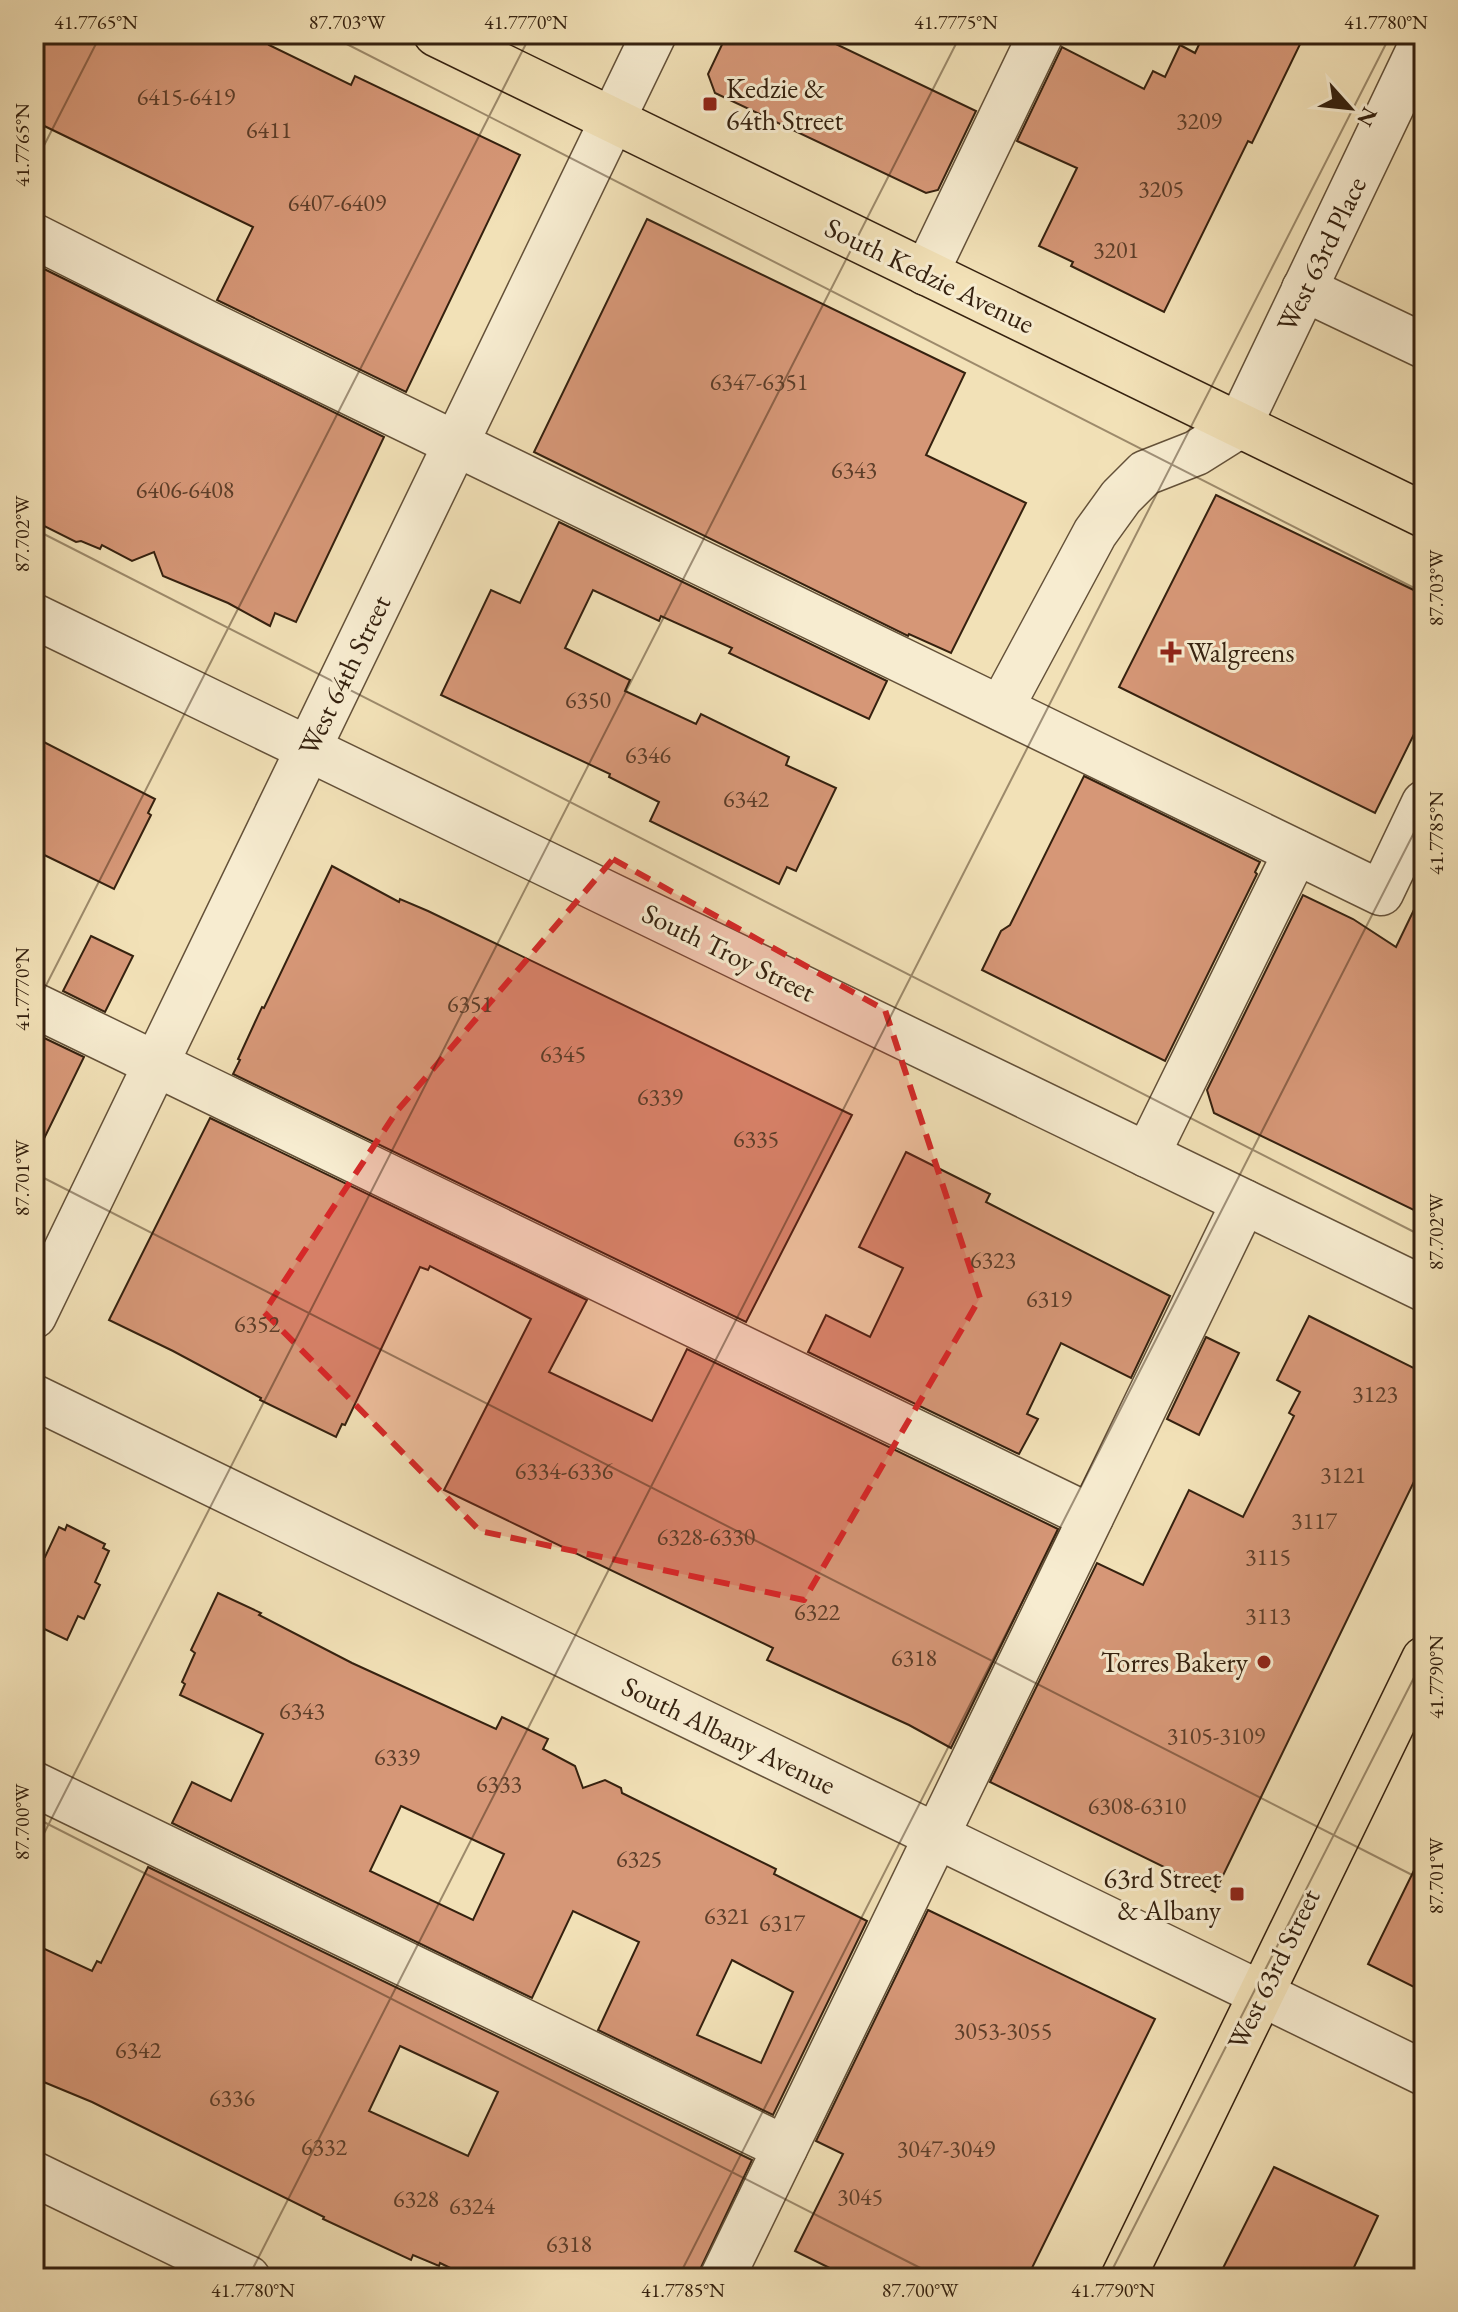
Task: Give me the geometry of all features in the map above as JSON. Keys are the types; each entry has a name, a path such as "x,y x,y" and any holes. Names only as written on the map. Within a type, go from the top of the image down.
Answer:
{"main road":[{"name":"South Kedzie Avenue","path":"436,34 1424,515"},
{"name":"West 63rd Street","path":"1123,2278 1424,1659"}],"street":[{"name":"West 64th Street","path":"34,1316 654,34"},
{"path":"926,273 1041,34"},
{"name":"West 63rd Place","path":"1239,426 1424,39"},
{"path":"34,236 1381,893 1424,803"},
{"path":"1304,289 1424,346"},
{"path":"1001,708 1095,533 1121,497 1145,473 1196,453 1239,426"},
{"name":"South Troy Street","path":"34,616 1424,1289"},
{"path":"1147,1155 1296,852"},
{"path":"34,1005 1091,1517"},
{"path":"722,2278 1244,1202"},
{"name":"South Albany Avenue","path":"34,1397 1424,2073"},
{"path":"34,1784 785,2148"},
{"path":"34,2174 248,2278"}],"highlighted area":[{"path":"613,859 885,1010 980,1298 804,1600 480,1531 264,1312 397,1111"}],"building":[{"path":"34,34 274,34 269,45 351,85 355,76 520,155 406,392 217,300 253,227 34,121"},
{"path":"727,34 815,34 976,111 938,190 926,193 715,93 708,74"},
{"path":"1204,34 1305,34 1252,143 1248,141 1164,312 1071,266 1073,262 1039,246 1077,168 1017,141 1062,47 1144,89 1153,71 1165,77 1180,45 1195,53"},
{"path":"647,219 965,373 926,455 1026,503 951,653 908,636 534,452"},
{"path":"34,264 384,437 296,622 275,613 270,626 228,603 163,576 154,552 132,561 102,545 100,549 76,542 34,521"},
{"name":"Walgreens","path":"1216,495 1424,595 1424,714 1375,813 1119,687"},
{"path":"559,522 887,681 869,719 729,653 732,648 661,616 659,621 593,590 565,648 630,680 625,691 696,724 701,714 789,757 786,765 836,788 796,871 787,867 779,884 650,821 659,802 609,777 610,774 441,695 491,590 520,603"},
{"path":"34,737 155,799 148,813 151,815 114,889 34,850"},
{"path":"1084,776 1260,862 1255,872 1257,874 1165,1061 982,970 1001,931 1010,925"},
{"path":"332,866 399,902 400,899 428,911 852,1115 746,1322 233,1074 262,1007"},
{"path":"1424,889 1424,1215 1214,1113 1207,1090 1303,895 1353,919 1396,947"},
{"path":"91,936 133,956 105,1012 63,991"},
{"path":"40,1036 84,1057 34,1159 34,1048"},
{"path":"210,1118 587,1300 549,1372 652,1421 687,1349 1058,1529 951,1748 909,1725 767,1660 773,1648 444,1490 531,1319 430,1266 428,1270 420,1267 345,1425 342,1424 336,1437 109,1320"},
{"path":"906,1152 990,1194 986,1202 1170,1296 1131,1378 1061,1343 1027,1414 1038,1419 1019,1454 808,1352 826,1315 870,1337 903,1268 859,1247"},
{"path":"1309,1316 1424,1373 1424,1461 1215,1892 990,1782 1097,1563 1143,1585 1189,1490 1243,1517 1294,1416 1289,1413 1300,1392 1277,1380"},
{"path":"1206,1337 1239,1353 1199,1435 1167,1419"},
{"path":"67,1525 105,1544 103,1548 109,1551 95,1582 100,1585 84,1619 78,1616 67,1640 34,1624 34,1552 45,1557 59,1527 65,1530"},
{"path":"218,1593 352,1663 496,1729 502,1717 548,1739 543,1749 575,1766 583,1788 605,1780 621,1788 622,1793 776,1869 774,1874 867,1921 773,2115 598,2030 639,1942 573,1911 532,1998 172,1823 192,1782 231,1801 263,1734 180,1695 185,1684 182,1682 195,1653 191,1650","holes":["401,1806 504,1854 473,1920 370,1871","732,1960 793,1992 761,2063 697,2035"]},
{"path":"1424,1850 1424,1992 1368,1964"},
{"path":"148,1867 752,2160 696,2278 471,2278 440,2263 439,2266 413,2255 411,2260 92,2102 34,2078 34,1944 92,1971 97,1961 101,1963","holes":["400,2046 498,2092 468,2156 369,2111"]},
{"path":"928,1910 1155,2019 1027,2278 850,2278 795,2251 843,2154 816,2141"},
{"path":"1274,2167 1378,2216 1349,2278 1218,2278"}],"place":[{"name":"Kedzie & 64th Street","path":"710,104"},
{"name":"Walgreens","path":"1171,652"},
{"name":"Torres Bakery","path":"1264,1662"},
{"name":"63rd Street & Albany","path":"1237,1894"}]}
